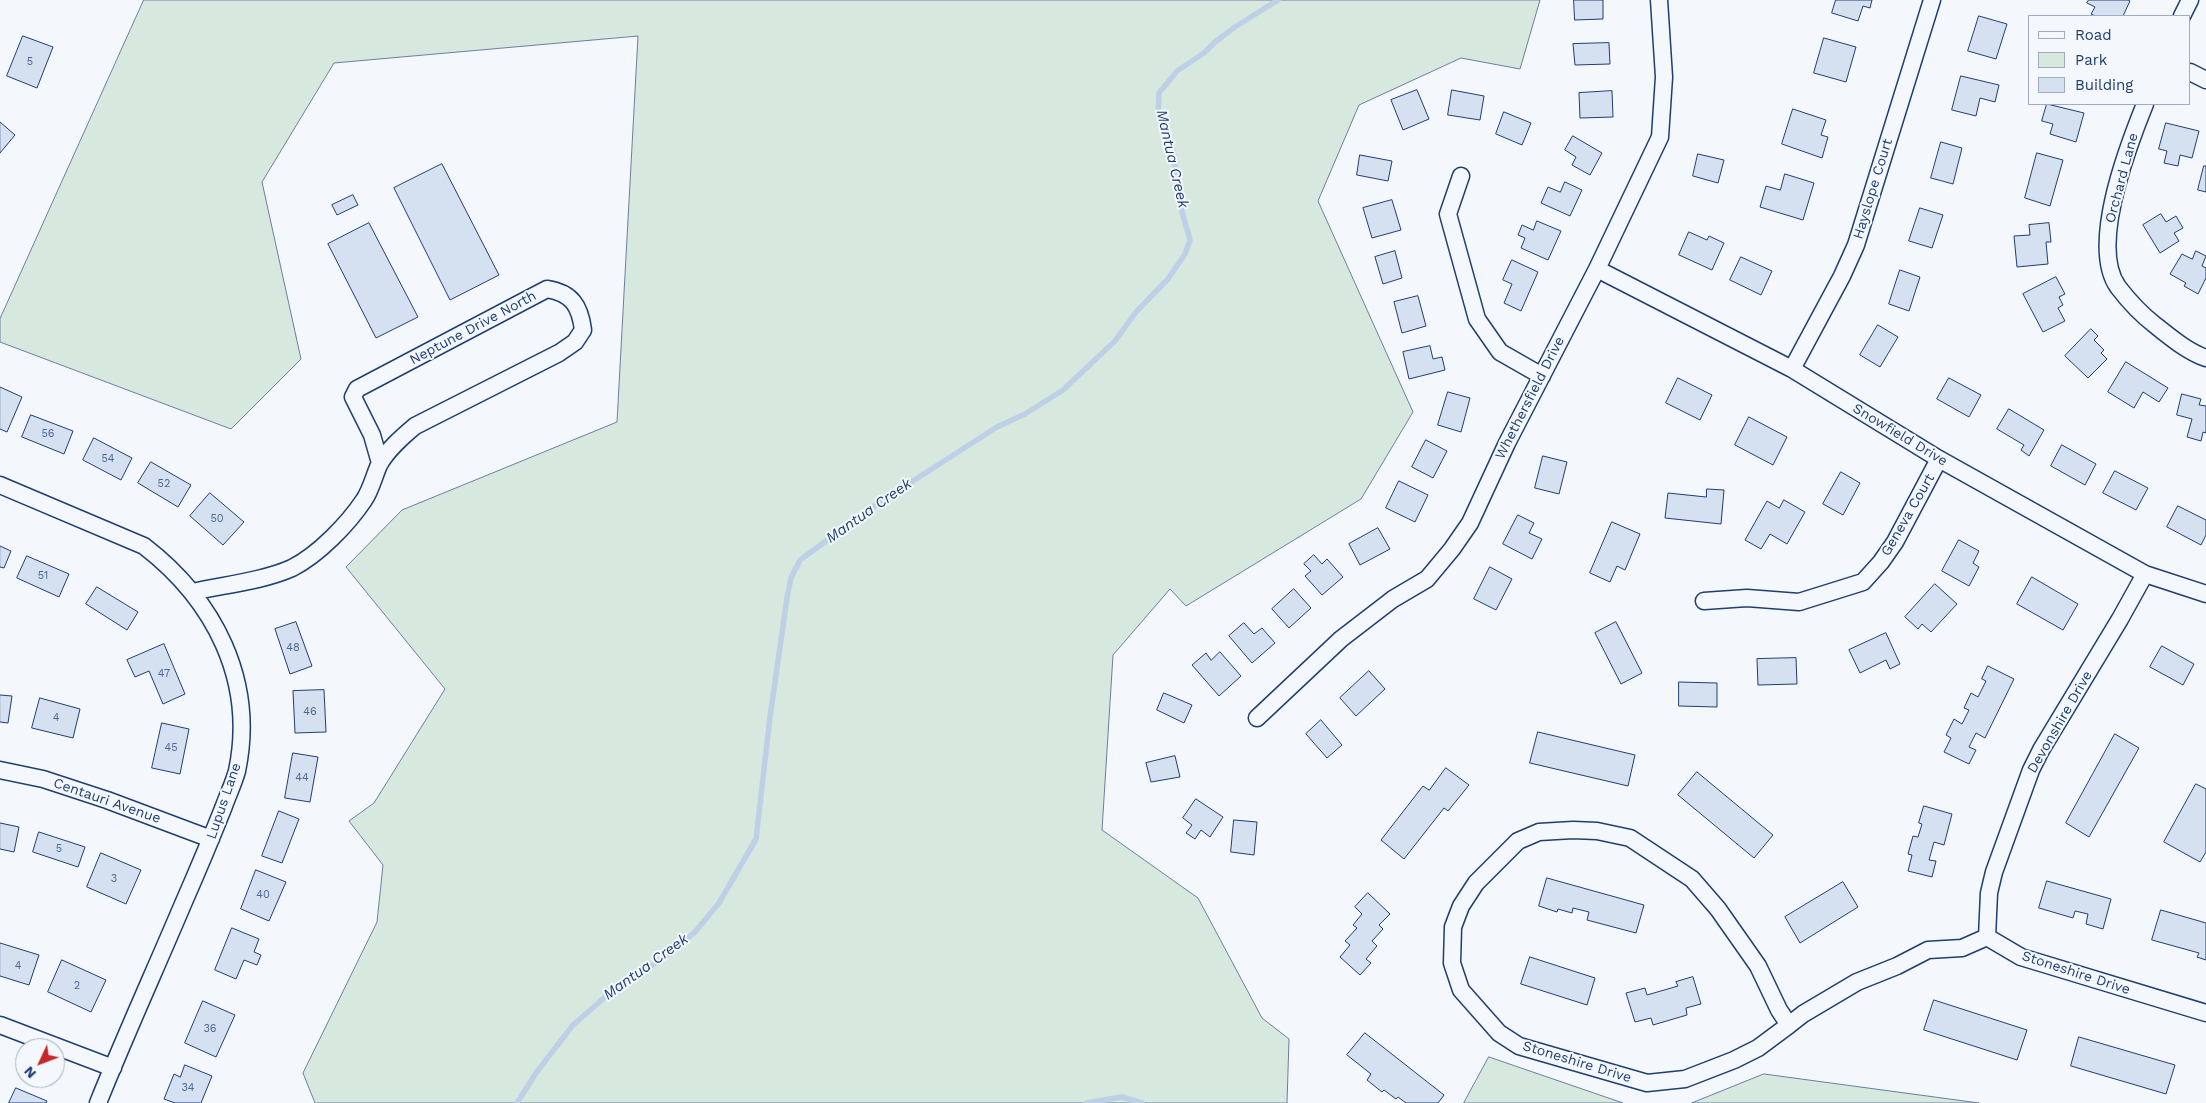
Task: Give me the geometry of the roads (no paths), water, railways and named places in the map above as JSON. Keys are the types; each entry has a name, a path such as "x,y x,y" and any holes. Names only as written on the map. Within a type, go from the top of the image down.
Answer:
{"street":[{"name":"Whethersfield Drive","path":"1257,718 1341,639 1393,599 1426,579 1452,549 1470,523 1507,442 1597,269 1660,137 1664,77 1659,0"},
{"name":"Hayslope Court","path":"1792,370 1842,276 1856,244 1932,0"},
{"path":"2182,15 2190,0"},
{"path":"2191,72 2206,80"},
{"name":"Orchard Lane","path":"2145,105 2123,166 2111,211 2107,243 2109,266 2117,286 2148,319 2170,337 2206,358"},
{"path":"1461,176 1448,214 1477,319 1500,352 1542,376"},
{"name":"Snowfield Drive","path":"1597,269 1792,370 1939,459 2145,574 2206,594"},
{"name":"Neptune Drive North","path":"192,592 275,574 312,556 365,499 380,463 395,444 415,426 559,353 575,342 583,330 582,318 572,300 562,292 547,289 357,389 353,397 372,435 380,463"},
{"name":"Geneva Court","path":"1704,601 1747,598 1799,602 1863,582 1881,562 1895,542 1939,459"},
{"name":"Lupus Lane","path":"0,485 144,546 178,574 192,592 217,629 234,670 241,716 241,738 237,772 211,839 98,1103"},
{"name":"Devonshire Drive","path":"1987,937 1990,893 1994,872 2031,770 2145,574"},
{"name":"Centauri Avenue","path":"0,770 43,779 81,791 211,839"},
{"name":"Stoneshire Drive","path":"1789,1025 1778,1010 1758,966 1718,909 1692,879 1630,838 1597,831 1573,830 1539,832 1518,841 1476,883 1461,906 1453,927 1452,963 1461,990 1499,1032 1519,1046 1647,1083 1685,1079 1734,1060 1758,1048 1789,1025 1803,1014 1857,982 1928,950 1962,948 1987,937 2021,957 2206,1013"},
{"path":"0,1025 113,1068"}],"waterway":[{"name":"Mantua Creek","path":"517,1103 536,1073 573,1025 604,998 670,953 695,932 719,903 756,839 770,717 787,598 791,578 800,560 874,506 997,427 1025,414 1063,390 1115,341 1136,312 1168,279 1185,254 1190,240 1182,212 1173,151 1158,116 1159,93 1177,71 1204,53 1235,27 1278,0"},
{"path":"1086,1103 1122,1097 1142,1103"}]}
